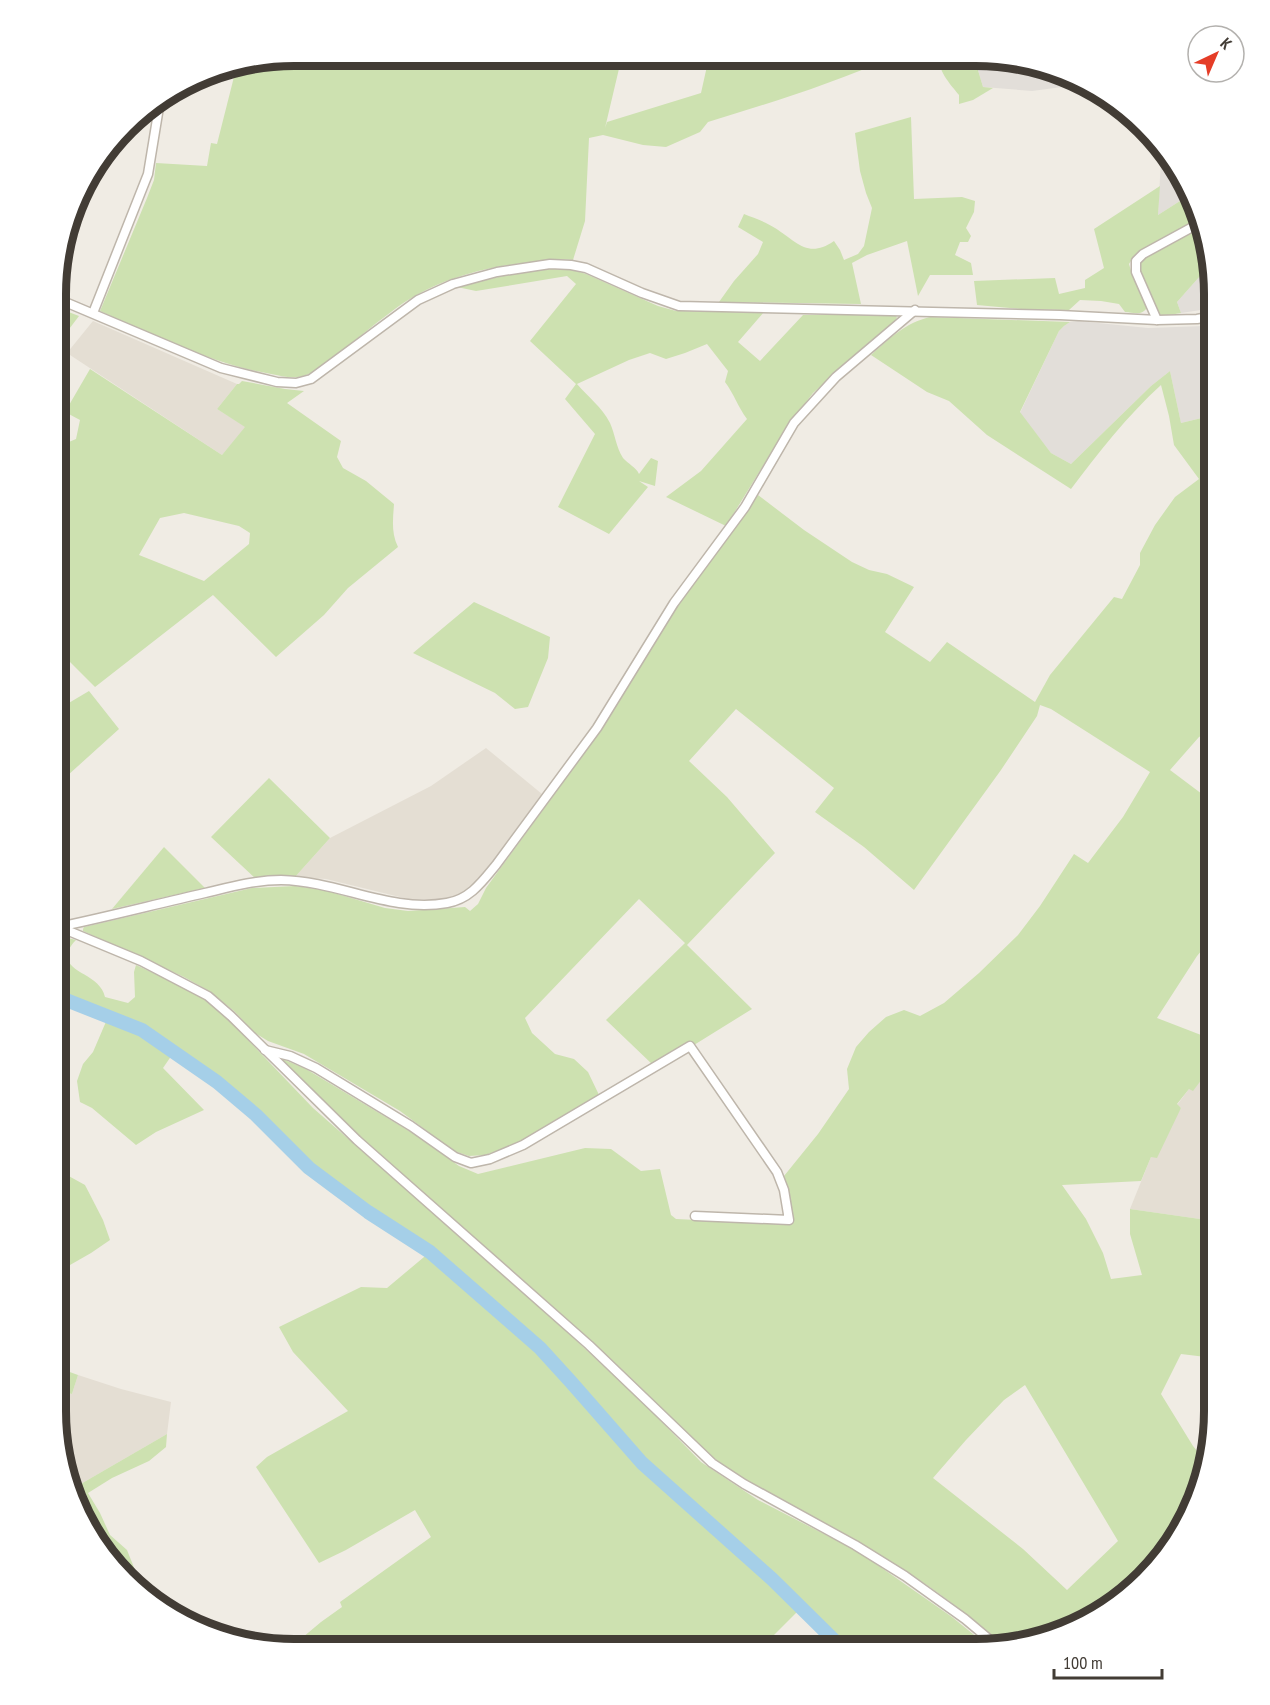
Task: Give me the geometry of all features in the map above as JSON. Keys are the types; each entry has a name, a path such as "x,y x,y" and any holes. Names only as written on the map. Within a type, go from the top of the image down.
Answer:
{"street":[{"path":"93,313 148,174 158,110"},
{"path":"1158,320 1136,272 1136,261 1143,254 1194,226"},
{"path":"66,302 221,368 277,382 296,383 311,379 404,309 441,288 497,272 550,264 586,268 679,306 915,310 1158,320 1204,318"},
{"path":"66,925 264,881 319,883 385,900 420,906 451,902 470,894 496,866 597,728 674,603 745,507 794,423 836,377 915,310"},
{"path":"66,930 141,961 195,988 218,1004 357,1140 589,1345 712,1463 744,1485 855,1545 905,1576 989,1639"},
{"path":"265,1050 308,1063 411,1126 455,1157 471,1163 490,1159 523,1145 690,1046 781,1179 789,1220 695,1216"}],"shaded area":[{"path":"977,66 1021,70 1070,86 1032,91 983,87"},
{"path":"1161,160 1183,199 1158,215"},
{"path":"1203,272 1204,310 1181,313 1177,302"},
{"path":"93,321 237,384 217,409 246,427 222,455 67,353"},
{"path":"1070,322 1148,328 1204,326 1204,417 1181,423 1170,371 1151,386 1071,464 1051,453 1020,413 1059,331"},
{"path":"486,748 542,794 479,880 459,896 436,900 408,899 326,879 295,877 330,838 431,786"},
{"path":"1204,1076 1204,1220 1130,1209 1151,1157 1181,1108 1177,1105 1189,1089"},
{"path":"78,1375 171,1402 167,1434 78,1485 70,1456 66,1426 66,1392 72,1394"}],"green space":[{"path":"279,66 620,66 605,128 607,122 701,93 707,66 871,66 778,100 708,122 700,132 666,147 643,145 603,135 589,138 585,221 573,260 548,260 488,269 437,285 391,312 319,368 299,377 249,369 205,356 100,311 154,180 156,163 207,166 211,143 217,144 235,74"},
{"path":"941,66 977,66 983,87 993,88 973,100 959,104 959,95"},
{"path":"911,117 914,199 962,197 975,201 974,212 966,228 971,236 968,242 960,242 955,255 971,263 973,275 930,275 918,296 907,241 867,255 852,263 861,304 719,302 758,254 763,242 738,227 744,214 760,220 803,246 817,249 834,241 844,260 858,254 864,246 872,208 860,171 855,133"},
{"path":"1160,186 1158,215 1183,199 1193,222 1134,256 1129,264 1148,306 1144,311 1125,312 1119,304 1080,300 1069,310 977,305 974,281 1055,278 1059,294 1085,288 1085,280 1104,268 1094,229"},
{"path":"1195,230 1203,272 1177,302 1181,313 1163,316 1158,313 1139,271 1140,260"},
{"path":"573,270 586,274 658,306 676,311 764,312 738,342 760,361 803,315 894,314 897,317 813,393 787,427 726,526 666,497 701,471 747,419 725,382 728,371 707,344 666,359 650,353 577,384 607,417 623,458 639,474 651,458 658,461 655,486 639,481 648,487 609,534 558,507 595,434 565,399 576,384 530,341 576,284 567,276 476,291 457,287 519,272"},
{"path":"66,311 79,316 66,333"},
{"path":"930,317 1070,322 1059,331 1020,412 1051,453 1071,464 1151,386 1170,371 1181,423 1204,417 1204,735 1199,737 1170,770 1204,796 1204,948 1157,1018 1204,1036 1204,1076 1193,1091 1189,1089 1177,1104 1181,1108 1157,1158 1151,1157 1141,1181 1062,1185 1086,1219 1103,1253 1111,1279 1142,1275 1130,1234 1130,1209 1204,1220 1204,1357 1181,1354 1161,1394 1200,1456 1192,1485 1174,1525 1148,1561 1126,1583 1103,1601 1063,1622 1021,1635 994,1639 970,1617 904,1570 729,1470 579,1331 384,1158 281,1060 306,1069 414,1134 459,1166 478,1174 585,1148 611,1149 641,1171 660,1169 671,1215 676,1219 778,1224 794,1222 784,1176 818,1134 849,1089 847,1069 856,1047 886,1017 904,1010 920,1016 944,1003 979,973 1018,935 1074,854 1088,863 1123,817 1150,772 1051,709 1040,705 1037,716 1001,770 914,890 864,847 815,812 834,788 736,709 689,761 727,797 775,853 687,945 752,1009 694,1045 691,1042 653,1065 606,1020 685,943 639,899 525,1018 532,1033 555,1054 574,1059 588,1072 600,1097 511,1146 485,1155 469,1156 454,1151 400,1111 304,1054 268,1041 255,1033 234,1011 209,991 184,977 83,931 84,927 252,888 295,886 324,890 385,908 408,911 465,907 470,911 478,904 486,888 599,733 672,614 758,495 804,530 852,562 869,570 887,574 914,587 885,632 930,662 947,642 1035,702 1050,675 1114,597 1122,599 1140,565 1140,553 1155,525 1175,497 1199,479 1174,445 1161,385 1125,422 1071,489 987,435 949,401 927,392 871,355 898,332","holes":["1025,1385 1118,1541 1067,1590 1023,1549 933,1478 1004,1400"]},
{"path":"90,369 222,455 245,427 217,409 237,384 242,381 304,391 287,403 341,441 337,457 343,468 366,481 394,504 393,531 398,547 348,588 324,615 276,657 213,595 95,687 66,658 66,443 76,439 80,420 66,413 66,410","holes":["184,513 239,526 250,533 249,544 204,581 139,555 160,518"]},
{"path":"474,602 550,637 548,658 528,707 515,709 495,693 413,653"},
{"path":"89,691 119,729 66,777 66,705"},
{"path":"269,778 330,838 295,877 276,876 256,879 211,837"},
{"path":"164,847 205,888 112,909"},
{"path":"66,938 76,940 69,950 68,959 71,965 96,983 102,989 105,997 128,1003 135,997 136,965 205,997 313,1108 547,1313 645,1405 701,1462 758,1500 859,1552 952,1617 979,1639 833,1639 822,1628 805,1620 797,1612 770,1639 301,1639 342,1607 340,1602 431,1537 415,1510 319,1563 256,1467 267,1457 348,1411 293,1352 279,1327 361,1287 387,1288 430,1252 309,1168 256,1115 217,1082 174,1052 163,1068 204,1110 156,1132 136,1145 92,1108 80,1102 77,1081 83,1064 93,1052 108,1017 66,1000"},
{"path":"66,1175 85,1185 103,1220 110,1240 66,1267"},
{"path":"66,1371 78,1375 72,1394 66,1392"},
{"path":"167,1434 166,1447 149,1461 112,1478 88,1493 110,1535 127,1550 138,1577 104,1538 89,1512 79,1485"}],"waterway":[{"path":"66,1000 142,1030 217,1082 256,1115 309,1168 368,1212 430,1252 540,1348 642,1463 772,1579 833,1639"}]}
